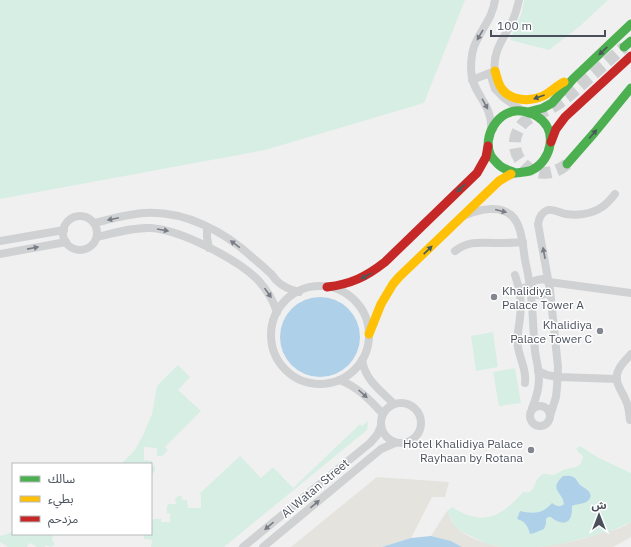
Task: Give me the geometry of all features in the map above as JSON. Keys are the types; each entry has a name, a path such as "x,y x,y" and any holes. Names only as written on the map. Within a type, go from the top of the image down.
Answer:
{"street":[{"path":"327,287 345,294 360,307 368,324 368,343 362,360 348,375 339,380 324,384 310,383 296,378 284,369 272,346 272,324 277,312 286,300 308,288 342,285 358,280 373,272 477,173 485,161 488,150 491,123 489,111 472,80 471,68 475,43 491,16 495,0"},
{"path":"519,0 517,11 498,47 492,72 495,89 504,98 525,111 537,116 544,123 549,132 551,142"},
{"path":"491,129 497,120 506,114 517,111 536,111 549,105 573,79 631,24"},
{"path":"624,47 631,41"},
{"path":"369,334 380,304 389,288 399,276 499,181 510,175 524,173 539,166 549,152 556,128 565,116 631,56"},
{"path":"472,80 492,72"},
{"path":"492,72 506,92 517,98 526,100 543,96 562,83 573,79"},
{"path":"567,164 631,88"},
{"path":"488,145 495,161 505,169 516,173"},
{"path":"463,216 481,210 498,210 506,212 514,217 518,225 523,242 530,289 537,367 537,394 529,414 529,418 536,426 542,426 550,420 556,397 558,377 549,286 538,224 539,218 542,213 547,210 574,214 593,211 605,205 615,194"},
{"path":"94,223 136,214 158,213 178,216 207,227 226,237 268,271 280,284 291,290 299,292"},
{"path":"79,216 87,218 94,223 97,230 97,237 91,246 83,250 74,249 68,245 64,236 64,230 67,222 79,216"},
{"path":"207,227 209,248"},
{"path":"97,237 133,229 152,228 168,230 176,233 209,248 236,264 258,280 270,295 277,312"},
{"path":"0,241 64,230"},
{"path":"0,254 66,242"},
{"path":"455,251 462,246 472,243 523,242"},
{"path":"515,275 519,289 521,311 517,339 519,353 526,374 525,383"},
{"path":"530,289 534,281 543,279 549,286 631,293"},
{"path":"519,289 530,289 537,296 541,296 544,295 549,286"},
{"path":"630,420 627,402 617,380 618,369 631,354"},
{"path":"362,360 368,377 394,404"},
{"path":"524,366 537,367 547,375 558,377 617,380"},
{"path":"339,380 362,392 383,414"},
{"path":"402,403 411,406 419,413 422,424 418,434 411,441 406,443 395,443 385,436 382,431 381,420 383,414 394,404 402,403"},
{"path":"532,408 542,406 548,410 550,416"},
{"name":"Al Watan Street","path":"243,547 370,443 377,435 381,426"},
{"name":"Al Watan Street","path":"263,547 381,449 395,443"}],"green space":[{"path":"0,0 465,0 424,103 265,150 0,199"},
{"path":"524,0 608,0 580,26 549,50 510,40 522,12"},
{"path":"493,332 498,367 476,371 471,336"},
{"path":"178,365 190,377 178,390 201,411 165,447 168,450 162,456 157,456 157,448 144,447 144,460 152,461 152,463 122,463 135,450 144,433 152,414 157,386"},
{"path":"515,368 521,403 499,406 493,372"},
{"path":"368,421 367,430 224,547 151,547 152,540 144,539 144,535 152,535 152,521 154,519 161,519 161,522 170,522 170,513 167,514 167,506 169,504 176,504 175,499 178,496 182,496 182,500 187,500 188,508 201,508 201,495 199,494 240,456 261,478 273,467 293,488 360,424 362,426"},
{"path":"580,446 597,457 631,473 631,522 609,532 552,546 538,547 502,547 488,544 456,528 447,511 452,507 473,517 482,518 499,513 515,501 523,492 531,491 540,476 545,474 554,475 564,469 579,465 583,457 576,449"},
{"path":"152,466 155,466 155,471 152,474"},
{"path":"12,532 12,535 50,535 53,536 52,541 54,542 54,545 51,547 46,545 45,547 36,547 29,543 27,547 8,547 0,542 0,536"}],"sand":[{"path":"377,477 449,482 445,497 432,497 411,538 382,547 291,547"},
{"path":"447,511 452,521 460,531 484,542 502,547 462,547 451,541 431,536"},
{"path":"631,522 631,537 613,547 538,547 582,539 623,527"}],"water":[{"path":"320,297 335,300 348,309 357,322 360,337 357,352 348,365 335,374 320,377 305,374 292,365 283,352 280,337 283,322 292,309 305,300"},
{"path":"563,476 571,476 575,478 579,484 590,493 591,496 589,500 585,503 572,506 571,516 567,522 562,522 548,517 546,519 544,529 530,534 526,524 517,519 520,511 529,513 538,512 549,507 552,503 558,506 564,504 556,488"},
{"path":"431,536 451,541 462,547 382,547 411,538"}],"tunnel":[{"path":"567,164 556,171 545,173 534,171 526,166 519,158 515,149 515,138 520,127 526,120 551,108 566,98 624,47"}],"traffic: fast":[{"path":"528,112 543,108 552,103 573,79 631,24"},
{"path":"624,47 631,41"},
{"path":"567,164 631,88"},
{"path":"511,174 529,171 539,165 548,152 550,145 548,129 544,123 535,115 522,111 513,111 499,119 494,125 488,141 491,156 503,168 516,173"}],"traffic: slow":[{"path":"495,71 499,83 506,93 510,96 527,100 543,96 564,82"},
{"path":"369,334 381,304 399,277 499,181 511,174"}],"traffic: jam":[{"path":"551,142 556,129 565,117 631,56"},
{"path":"327,287 344,284 358,279 385,262 477,173 486,157 488,146"}],"place":[{"name":"Khalidiya Palace Tower A","path":"494,297"},
{"name":"Khalidiya Palace Tower C","path":"600,331"},
{"name":"Hotel Khalidiya Palace Rayhaan by Rotana","path":"531,450"}]}
